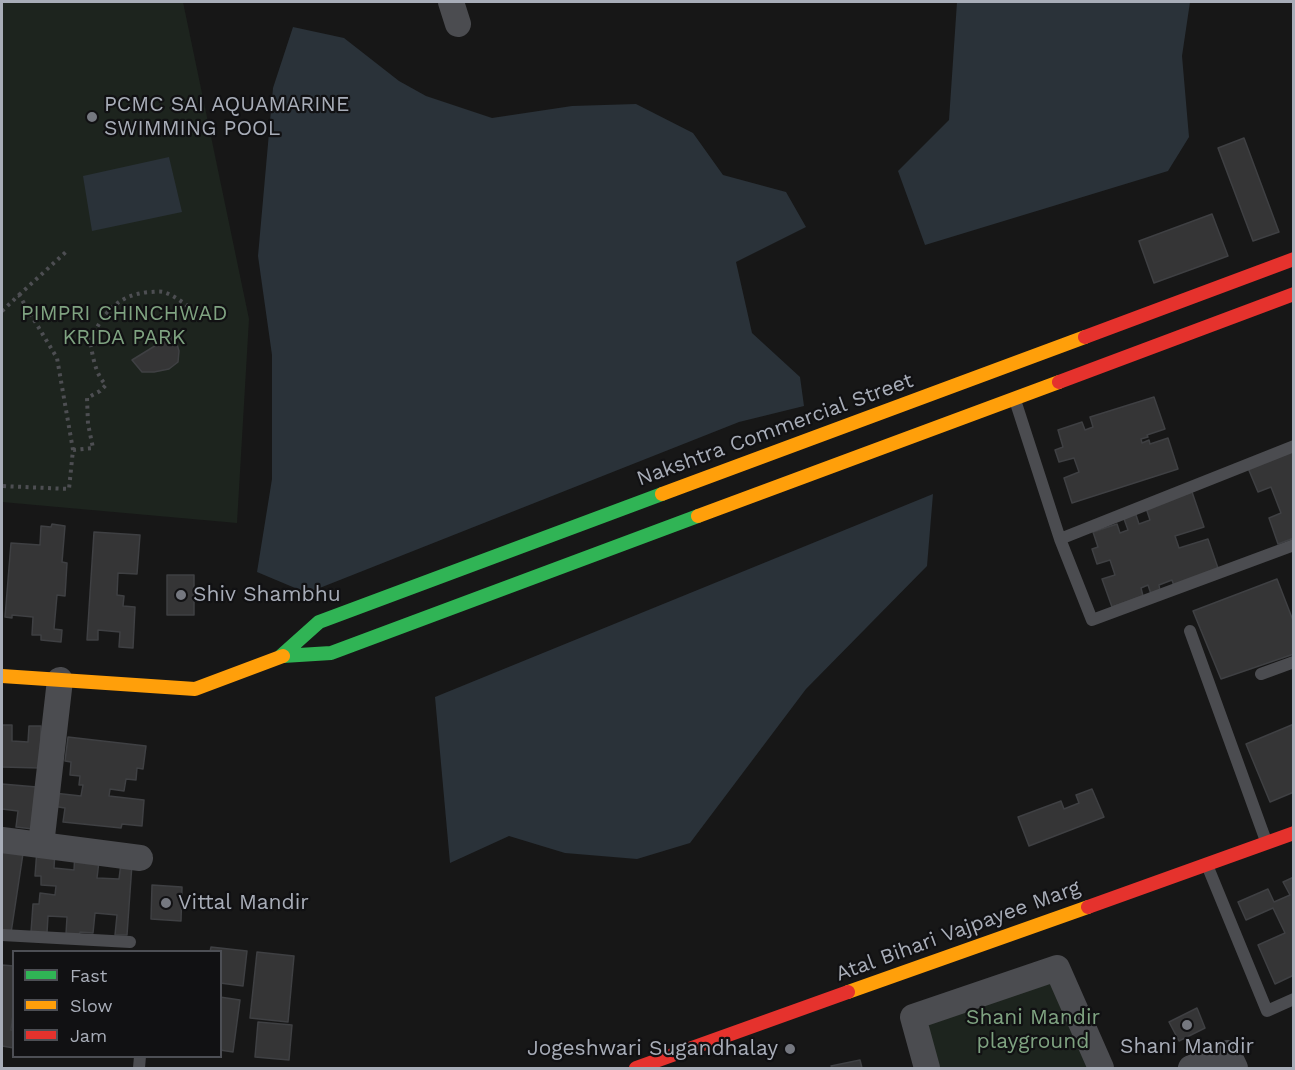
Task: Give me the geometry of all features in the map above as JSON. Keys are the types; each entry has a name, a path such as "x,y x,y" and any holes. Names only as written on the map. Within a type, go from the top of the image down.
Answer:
{"street":[{"name":"Nakshtra Commercial Street","path":"281,657 319,622 1293,259"},
{"name":"Nakshtra Commercial Street","path":"2,676 195,689 281,657 331,653 1293,294"},
{"path":"41,845 60,680"},
{"name":"Atal Bihari Vajpayee Marg","path":"643,1067 1293,833"},
{"path":"2,840 140,858"},
{"path":"927,1068 913,1017 1057,968 1101,1068"},
{"path":"1191,1068 1228,1053 1235,1068"}],"lane":[{"path":"1015,398 1060,539 1092,620 1293,545"},
{"path":"1060,539 1293,446"},
{"path":"1190,631 1267,842"},
{"path":"1261,674 1293,662"},
{"path":"1207,864 1267,1011 1293,999"},
{"path":"2,935 130,942"}],"path":[{"path":"2,311 68,250"},
{"path":"73,450 93,448 88,424 87,398 106,385 98,372 90,342 102,318 114,305 127,297 161,291 192,309"},
{"path":"2,486 69,489 73,450 57,358 19,296"}],"green space":[{"name":"PIMPRI CHINCHWAD KRIDA PARK","path":"2,2 183,2 249,319 237,523 2,502"},
{"name":"Shani Mandir playground","path":"1056,981 1090,1068 921,1068 906,1031"}],"shaded area":[{"path":"957,2 1190,2 1182,56 1189,137 1168,171 925,245 898,171 949,120"},
{"path":"293,27 344,38 399,81 426,96 492,118 572,106 636,104 693,133 723,175 786,192 806,227 736,262 752,333 800,377 804,406 739,422 307,593 257,572 272,479 272,355 258,256 273,88"},
{"path":"169,157 182,212 92,231 83,176"},
{"path":"933,494 927,566 806,689 690,843 637,859 565,853 509,836 450,863 435,697"}],"building":[{"path":"1244,138 1279,232 1253,241 1218,148"},
{"path":"1212,214 1228,256 1154,283 1139,241"},
{"path":"171,336 179,351 178,362 169,369 142,372 132,360"},
{"path":"1154,397 1165,429 1147,435 1148,437 1141,439 1142,443 1149,440 1150,444 1168,438 1178,469 1072,503 1064,478 1079,472 1074,458 1059,462 1055,450 1063,447 1058,430 1082,422 1085,430 1093,427 1090,417"},
{"path":"1294,450 1294,538 1278,544 1269,518 1281,513 1271,487 1258,492 1248,468"},
{"path":"1192,492 1204,527 1175,536 1179,548 1208,539 1219,571 1174,586 1172,580 1159,585 1160,591 1151,594 1148,585 1141,588 1143,596 1112,607 1102,579 1115,575 1110,560 1097,564 1092,549 1098,547 1093,532 1117,524 1120,533 1128,530 1123,516 1135,512 1139,524 1150,520 1146,508"},
{"path":"52,524 65,526 62,562 67,563 65,596 57,595 54,629 62,630 61,642 41,640 41,635 32,635 33,617 12,615 12,618 5,617 11,543 40,545 41,526 51,527"},
{"path":"94,532 140,535 137,574 118,573 117,595 124,596 123,606 135,607 133,648 119,647 120,632 98,630 98,640 87,640"},
{"name":"Shiv Shambhu","path":"167,575 194,575 194,615 167,615"},
{"path":"1277,579 1294,623 1294,654 1221,679 1193,611"},
{"path":"1294,724 1294,792 1270,802 1246,744"},
{"path":"2,725 12,725 12,741 28,742 29,726 41,726 40,768 2,767"},
{"path":"68,737 146,746 143,769 137,768 136,780 126,779 124,791 110,789 109,796 144,800 142,826 122,824 121,828 63,822 65,808 52,806 54,793 81,796 83,785 79,785 80,776 70,775 71,762 65,761"},
{"path":"2,784 37,787 33,829 16,827 18,811 2,809"},
{"path":"1092,789 1104,817 1029,846 1018,817 1061,801 1064,809 1079,803 1076,795"},
{"path":"24,847 11,933 2,932 2,853"},
{"path":"37,849 55,851 54,868 74,870 75,852 99,861 97,878 119,879 121,863 132,864 127,935 115,935 117,915 95,913 93,933 66,934 67,917 48,916 47,933 31,932 33,904 39,904 40,893 55,895 56,886 41,885 41,876 35,876"},
{"path":"1294,877 1294,975 1275,984 1258,945 1285,933 1273,908 1246,920 1238,902 1268,889 1274,902 1290,895 1283,882"},
{"name":"Vittal Mandir","path":"152,885 182,887 181,921 151,919"},
{"path":"211,947 247,951 243,986 222,983 222,950 210,950"},
{"path":"257,952 294,956 288,1022 250,1018"},
{"path":"2,965 12,966 12,1048 2,1046"},
{"path":"222,997 240,1000 233,1052 222,1050"},
{"name":"Shani Mandir","path":"1197,1008 1205,1028 1179,1041 1169,1022"},
{"path":"258,1022 292,1025 289,1060 255,1057"},
{"path":"860,1060 862,1068 832,1068 831,1066"}],"traffic: fast":[{"path":"281,656 319,622 662,494"},
{"path":"283,656 331,653 698,516"}],"traffic: slow":[{"path":"662,494 1085,337"},
{"path":"698,516 1059,382"},
{"path":"2,676 195,689 283,656"},
{"path":"848,992 1088,907"}],"traffic: jam":[{"path":"1085,337 1294,259"},
{"path":"1059,382 1294,294"},
{"path":"1088,907 1294,833"},
{"path":"636,1068 848,992"}],"place":[{"name":"PCMC SAI AQUAMARINE SWIMMING POOL","path":"92,117"},
{"name":"Shiv Shambhu","path":"181,595"},
{"name":"Vittal Mandir","path":"166,903"},
{"name":"Shani Mandir","path":"1187,1025"},
{"name":"Jogeshwari Sugandhalay","path":"790,1049"}]}
